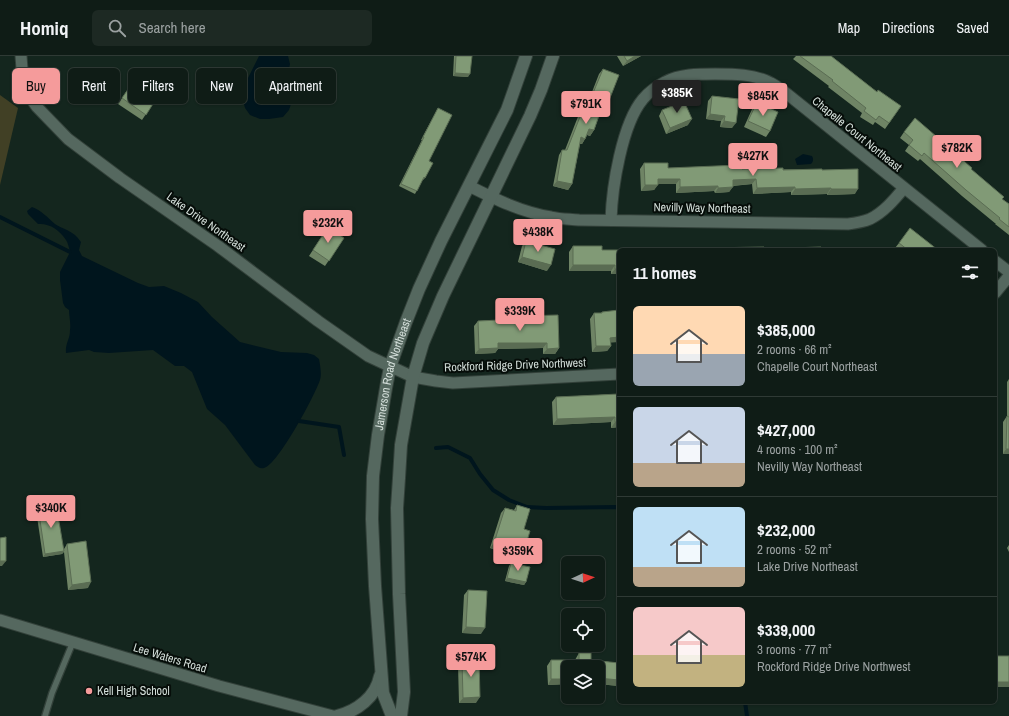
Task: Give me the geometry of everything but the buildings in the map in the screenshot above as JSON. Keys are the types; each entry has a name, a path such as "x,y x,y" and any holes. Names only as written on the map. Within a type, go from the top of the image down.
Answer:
{"street":[{"name":"Lake Drive Northeast","path":"21,56 27,93 37,107 68,139 120,178 218,246 330,330 368,356 413,377"},
{"name":"Jamerson Road Northeast","path":"392,716 383,693 375,586 372,519 373,476 382,408 390,367 419,289 507,110 526,56"},
{"name":"Jamerson Road Northeast","path":"401,716 404,692 399,594 397,508 398,478 401,445 413,377 437,309 530,116 553,56"},
{"name":"Chapelle Court Northeast","path":"611,220 611,204 618,165 627,131 643,99 653,89 665,81 680,76 697,74 740,74 757,77 772,83 786,93 979,248"},
{"name":"Nevilly Way Northeast","path":"469,186 510,206 530,213 579,220 848,224 870,219 882,212 904,188"},
{"path":"997,263 1009,272"},
{"path":"997,291 1009,276"},
{"name":"Rockford Ridge Drive Northwest","path":"413,377 453,383 617,374"},
{"name":"Lee Waters Road","path":"0,620 219,686 333,716"},
{"path":"337,716 357,708 370,697 376,689 381,671"}],"lane":[{"path":"45,716 52,693 73,642"}],"shaded area":[{"path":"0,95 18,108 0,185"}],"water":[{"path":"259,56 288,56 289,68 255,68 255,104 291,104 289,110 283,117 260,119 250,115 244,104 247,104 247,80"},
{"path":"803,154 812,156 813,160 811,164 797,165 795,159"},
{"path":"32,207 42,212 55,224 75,235 81,242 79,250 82,256 138,283 149,287 164,286 198,302 212,317 240,342 281,352 307,353 314,355 319,359 321,375 317,388 287,443 270,464 264,468 259,468 255,465 225,425 207,409 192,372 184,366 175,366 153,350 109,353 94,352 89,350 66,353 70,333 70,322 69,310 63,303 60,272 70,252 67,241 61,233 50,226 38,224 28,214 27,211"}],"waterway":[{"path":"0,217 70,252"},
{"path":"299,421 339,427 344,455"},
{"path":"436,448 448,447 470,458 480,474 493,490 509,500 527,507 617,508"},
{"path":"745,704 747,716"}],"place":[{"name":"Kell High School","path":"89,691"}]}
